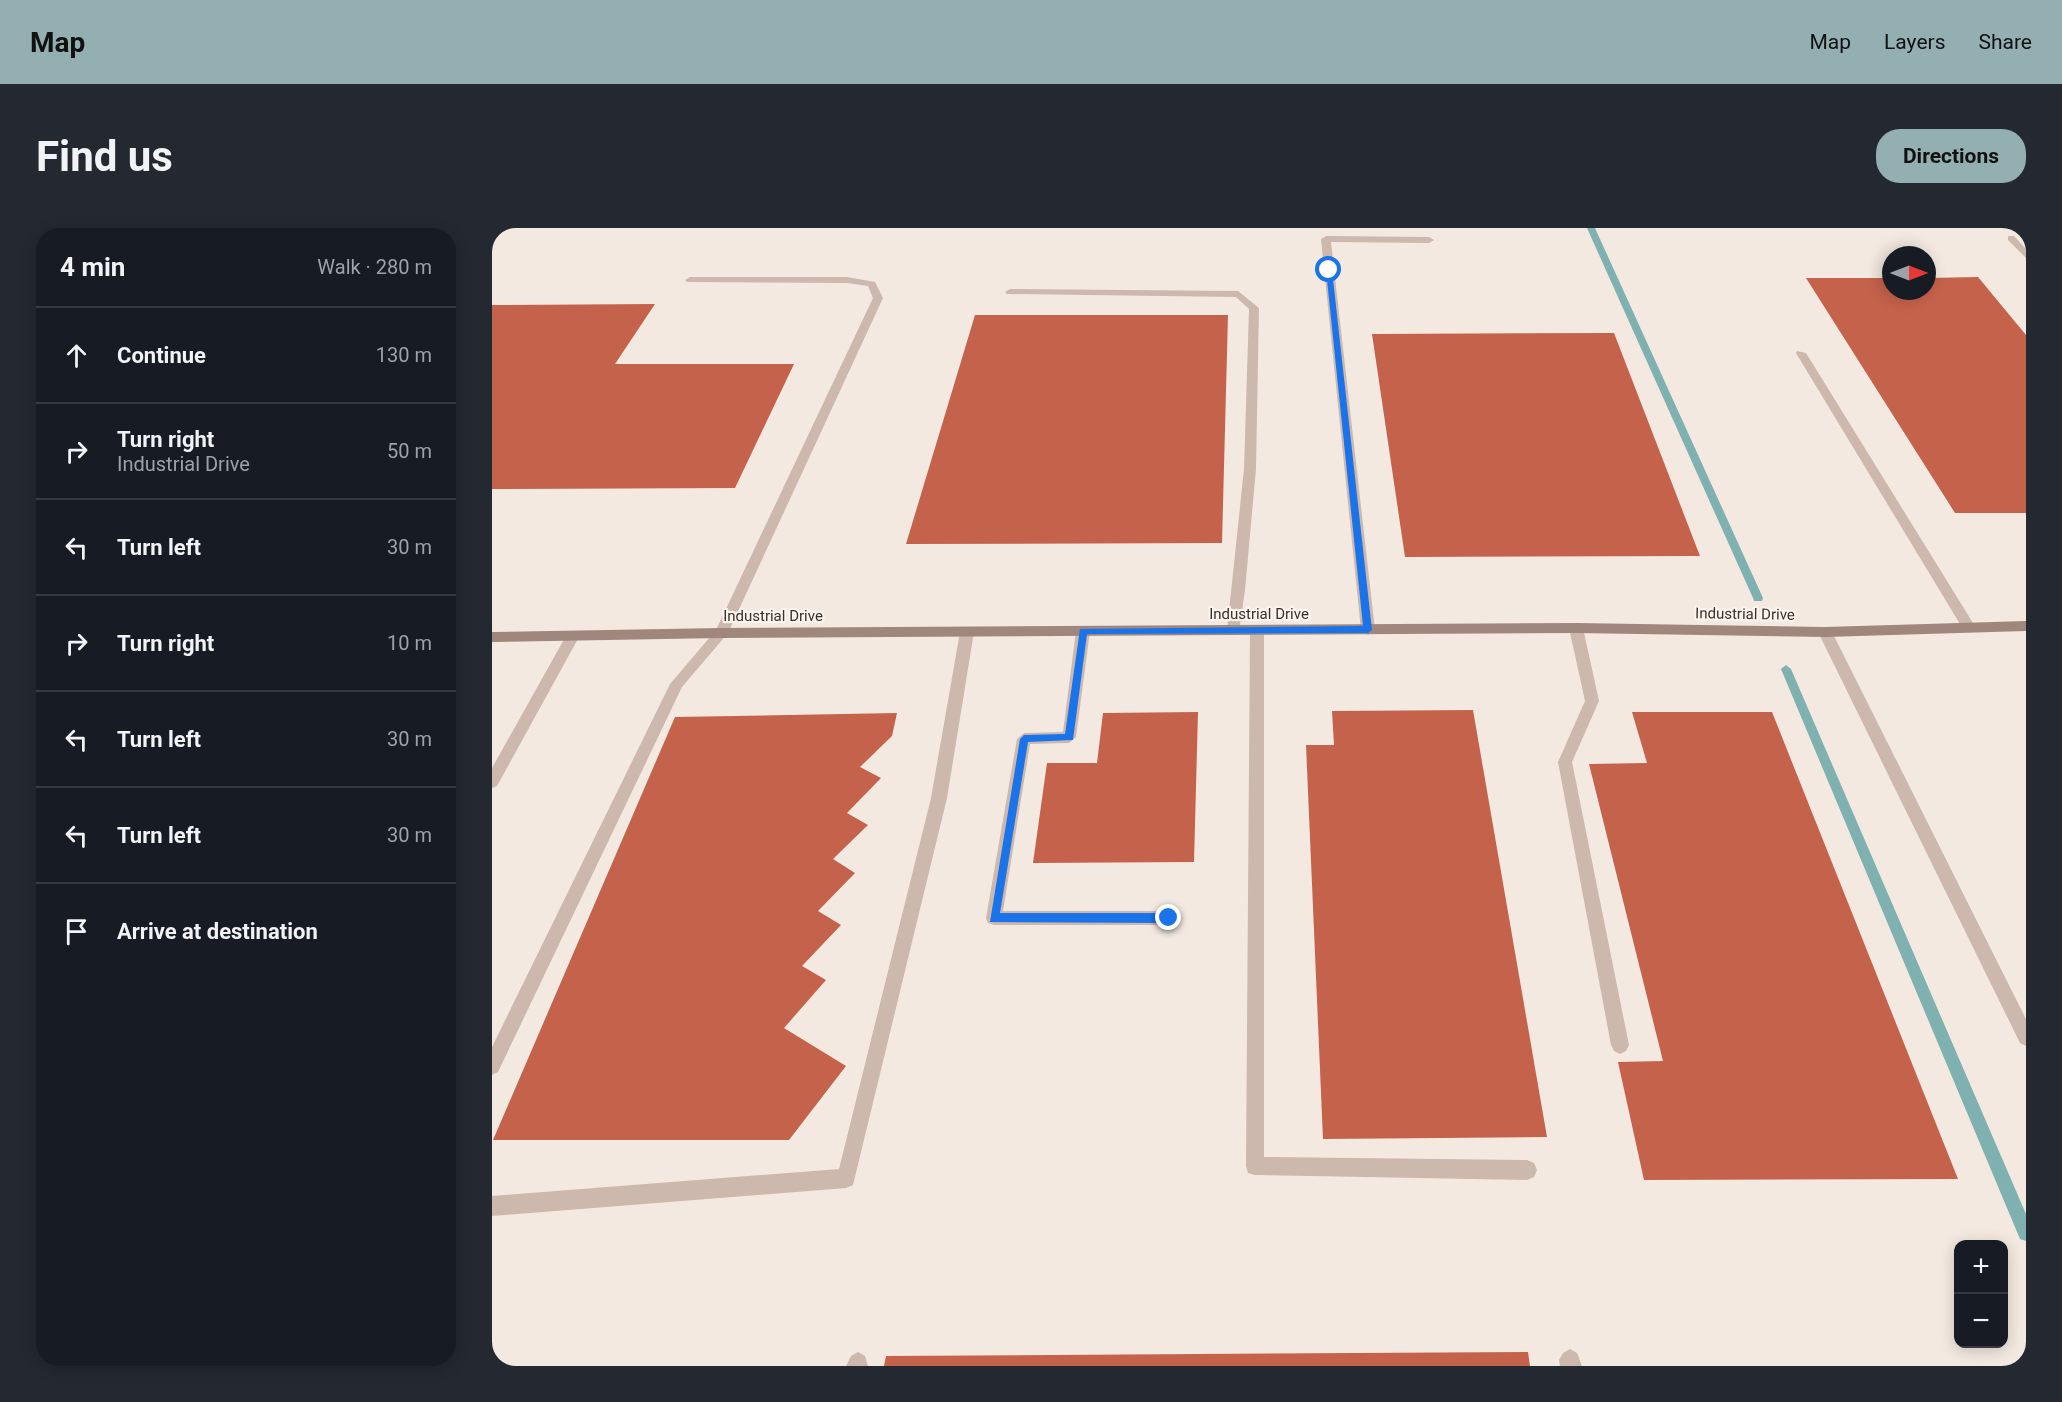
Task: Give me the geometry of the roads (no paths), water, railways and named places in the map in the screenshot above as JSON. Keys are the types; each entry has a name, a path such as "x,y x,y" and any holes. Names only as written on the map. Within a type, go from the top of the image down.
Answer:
{"street":[{"path":"2011,238 2026,255"},
{"path":"1368,630 1326,239 1429,240"},
{"path":"492,1066 676,684 721,633 878,298 872,284 847,280 690,280"},
{"path":"1010,292 1238,294 1254,308 1255,360 1247,527 1234,630"},
{"path":"1801,353 1968,626"},
{"name":"Industrial Drive","path":"492,637 721,633 1576,628 1824,632 2026,626"},
{"path":"1576,628 1592,701 1565,762 1620,1045"},
{"path":"1257,630 1255,1166 1527,1170"},
{"path":"1083,631 1070,737 1024,739 994,918 1169,918"},
{"path":"492,1206 846,1178 939,798 967,632"},
{"path":"1824,632 2026,1037"},
{"path":"492,782 572,637"}],"waterway":[{"path":"1591,228 1758,598"},
{"path":"1786,669 2026,1233"}]}
